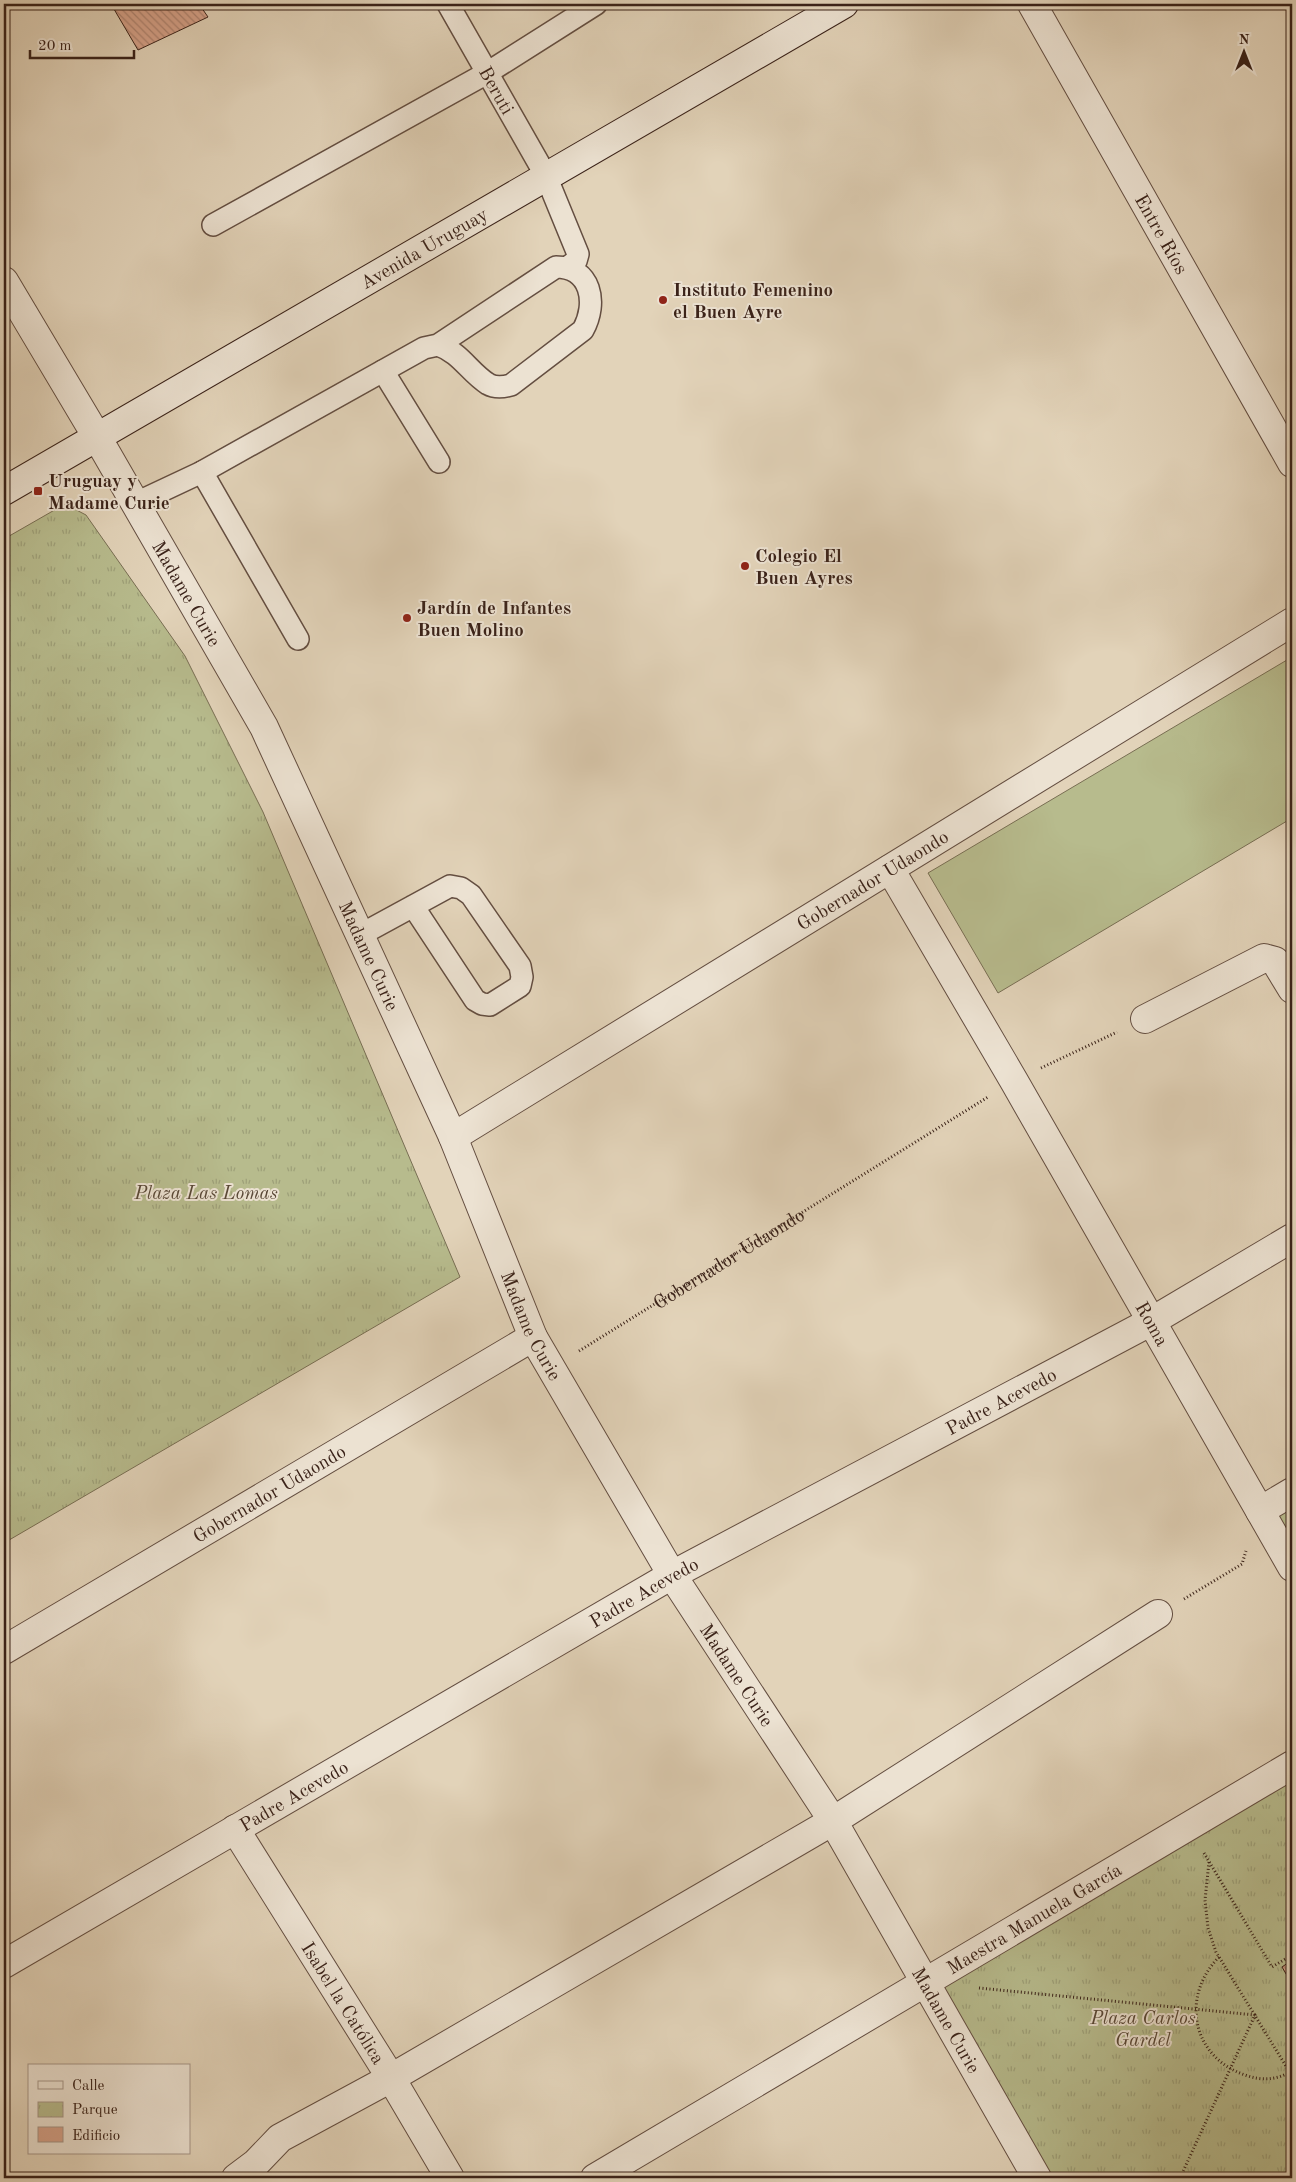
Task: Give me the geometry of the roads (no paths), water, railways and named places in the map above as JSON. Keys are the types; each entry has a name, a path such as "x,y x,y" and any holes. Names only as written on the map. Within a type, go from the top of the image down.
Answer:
{"street":[{"name":"Avenida Uruguay","path":"4,491 844,4"},
{"name":"Entre Ríos","path":"1032,4 1292,463"},
{"name":"Madame Curie","path":"4,281 136,503 264,727 453,1137 533,1337 672,1575 833,1821 1037,2178"},
{"name":"Gobernador Udaondo","path":"453,1137 1292,622"},
{"name":"Roma","path":"890,869 1014,1081 1292,1567"},
{"path":"1145,1019 1264,958 1274,961 1292,989"},
{"name":"Padre Acevedo","path":"4,1964 672,1575 1152,1321 1292,1238"},
{"name":"Gobernador Udaondo","path":"4,1650 533,1337"},
{"path":"1260,1511 1292,1492"},
{"path":"236,2178 256,2162 280,2138 391,2078 833,1821 1158,1614"},
{"name":"Maestra Manuela García","path":"595,2178 1292,1765"},
{"name":"Isabel la Católica","path":"235,1829 391,2078 450,2178"}],"lane":[{"name":"Beruti","path":"448,4 546,176 578,254 576,261 568,267"},
{"path":"213,225 488,73 596,4"},
{"path":"136,503 202,472 424,348 438,345 556,267 568,267 581,275 592,298 590,318 583,330 511,385 501,387 489,385 452,350 438,345"},
{"path":"383,370 439,462"},
{"path":"202,472 298,639"},
{"path":"360,935 413,906 450,886 461,888 471,894 520,966 522,977 520,986 490,1005 482,1004 475,1000 413,906"}],"place":[{"name":"Instituto Femenino el Buen Ayre","path":"663,300"},
{"name":"Uruguay y Madame Curie","path":"38,491"},
{"name":"Colegio El Buen Ayres","path":"745,566"},
{"name":"Jardín de Infantes Buen Molino","path":"407,618"}],"park label":[{"name":"Plaza Las Lomas","path":"206,1192"},
{"name":"Plaza Carlos Gardel","path":"1143,2028"}]}
